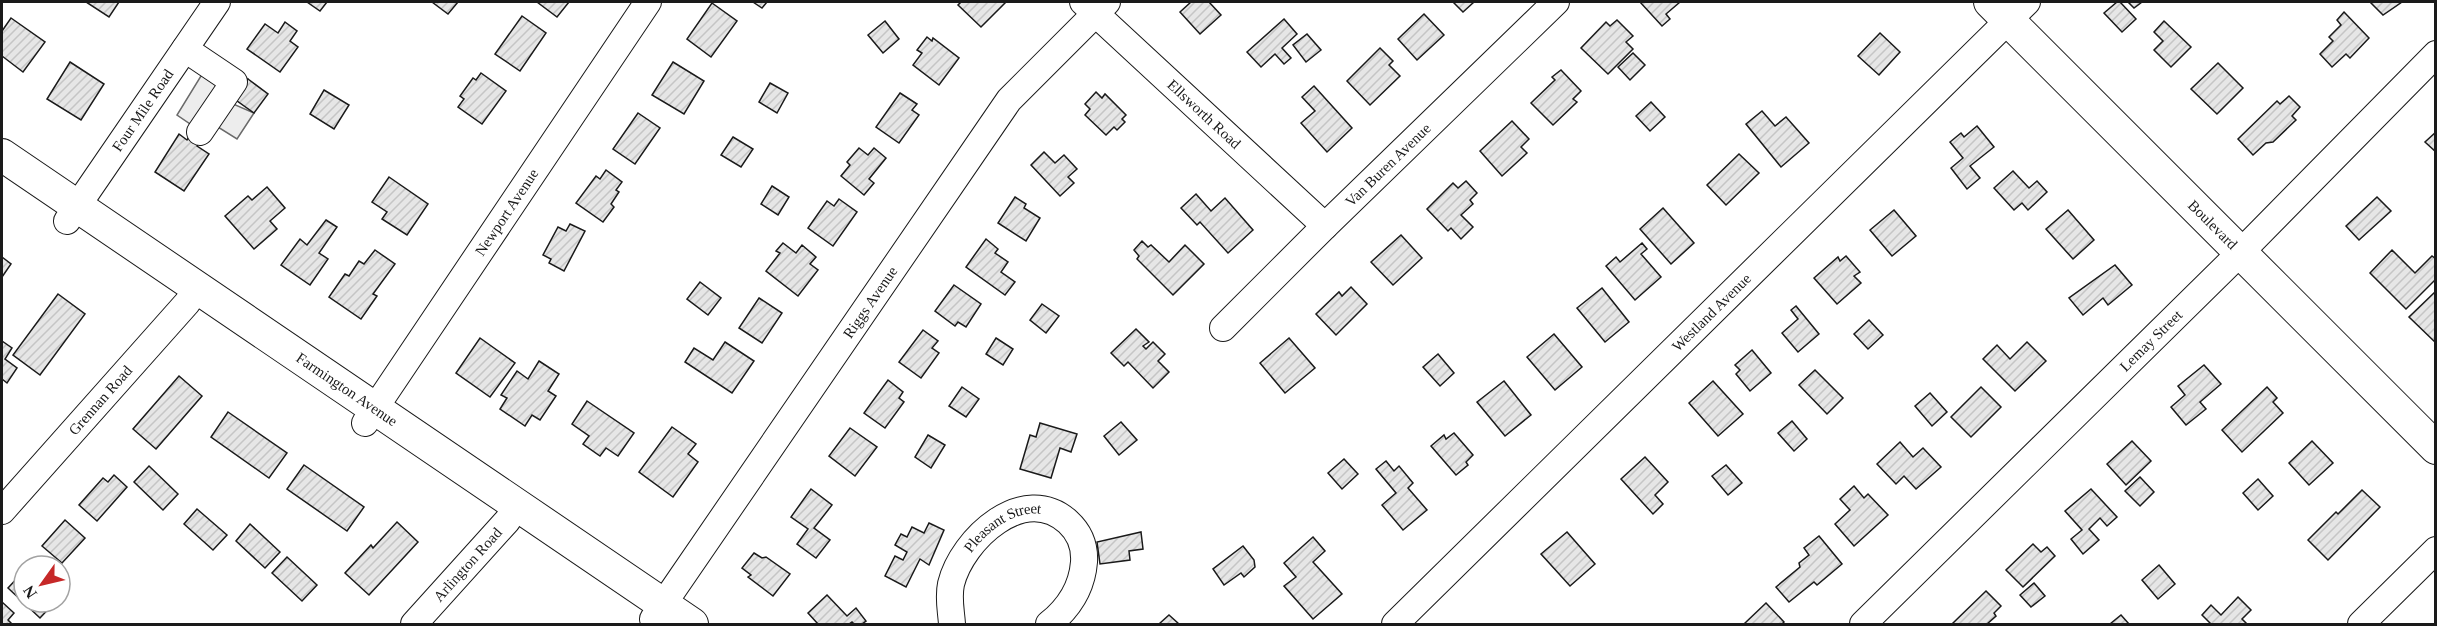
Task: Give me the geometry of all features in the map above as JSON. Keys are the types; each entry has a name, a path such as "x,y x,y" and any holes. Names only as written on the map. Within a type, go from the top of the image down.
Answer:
{"main road":[{"name":"Boulevard","path":"2009,7 2240,253 2436,448"},
{"name":"Farmington Avenue","path":"2,155 72,214 513,513 659,616 692,624"},
{"name":"Farmington Avenue","path":"2,177 72,214"}],"street":[{"name":"Four Mile Road","path":"72,214 218,2"},
{"name":"Newport Avenue","path":"370,416 648,2"},
{"name":"Van Buren Avenue","path":"1223,328 1556,2"},
{"name":"Ellsworth Road","path":"1095,5 1325,226"},
{"name":"Riggs Avenue","path":"659,616 1009,100 1095,5"},
{"name":"Westland Avenue","path":"1395,624 2009,7"},
{"path":"185,49 234,82 200,132"},
{"name":"Lemay Street","path":"1863,624 2240,253 2436,54"},
{"name":"Grennan Road","path":"2,511 192,295"},
{"name":"Pleasant Street","path":"952,624 949,594 953,575 975,540 999,519 1036,509 1055,513 1063,518 1078,533 1084,549 1080,584 1066,608 1049,624"},
{"name":"Arlington Road","path":"414,624 513,513"},
{"path":"2361,624 2436,550"}],"shaded area":[{"path":"212,58 248,79 233,104 254,113 237,139 210,122 202,132 177,115"}],"building":[{"path":"86,2 119,2 109,17"},
{"path":"307,2 327,2 320,11"},
{"path":"432,2 458,2 448,14"},
{"path":"537,2 569,2 557,17"},
{"path":"753,2 767,2 762,8"},
{"path":"961,2 1006,2 981,27 958,5"},
{"path":"1191,2 1209,2 1221,15 1200,34 1180,12"},
{"path":"1453,2 1474,2 1463,12"},
{"path":"1640,2 1680,2 1666,14 1670,19 1662,26"},
{"path":"2120,2 2136,19 2122,32 2104,13"},
{"path":"2128,2 2142,2 2134,8"},
{"path":"2370,2 2402,2 2383,15"},
{"path":"712,3 737,21 711,57 687,39"},
{"path":"2344,12 2369,38 2350,58 2346,54 2332,67 2320,54 2333,41 2329,37 2341,25 2337,20"},
{"path":"1424,14 1444,35 1417,60 1398,39"},
{"path":"522,16 546,33 520,71 495,54"},
{"path":"11,18 45,42 23,72 2,56 2,31"},
{"path":"1284,19 1297,34 1282,48 1291,58 1284,64 1275,54 1261,67 1247,52"},
{"path":"1617,20 1633,36 1626,42 1633,49 1608,74 1581,48 1606,22 1610,26"},
{"path":"885,21 899,39 883,53 868,35"},
{"path":"2164,21 2191,47 2171,67 2154,50 2163,41 2154,32"},
{"path":"285,22 297,31 290,41 298,47 280,72 247,49 265,24 278,33"},
{"path":"1880,33 1900,52 1879,75 1858,56"},
{"path":"1307,34 1321,50 1306,62 1293,45"},
{"path":"927,37 932,41 933,38 959,58 939,85 913,65 922,53 917,50"},
{"path":"1380,48 1393,61 1389,65 1400,76 1370,105 1347,81"},
{"path":"1633,53 1645,65 1630,80 1618,67"},
{"path":"70,62 104,84 81,120 47,99"},
{"path":"673,62 704,81 684,114 652,95"},
{"path":"2218,63 2243,88 2217,114 2191,89"},
{"path":"1561,70 1581,91 1573,99 1577,102 1553,125 1531,103 1555,80 1552,77"},
{"path":"481,73 506,91 482,124 458,107 464,99 460,96 473,78 476,80"},
{"path":"248,79 268,94 254,113 233,98"},
{"path":"770,83 788,93 777,113 759,102"},
{"path":"1314,86 1352,128 1327,152 1301,123 1315,111 1302,97"},
{"path":"324,90 349,105 334,129 310,114"},
{"path":"1096,92 1102,98 1105,94 1126,115 1122,119 1125,122 1117,130 1114,127 1106,135 1085,115 1090,109 1085,104"},
{"path":"900,93 917,104 912,110 919,115 899,143 876,127"},
{"path":"2289,96 2300,107 2292,116 2296,120 2273,142 2266,143 2253,155 2238,139 2277,101 2280,104"},
{"path":"1651,102 1665,117 1650,131 1636,116"},
{"path":"1762,111 1775,126 1786,117 1809,143 1781,167 1746,124"},
{"path":"638,113 660,128 635,164 613,149"},
{"path":"1512,121 1529,139 1521,147 1527,153 1502,176 1480,151"},
{"path":"1977,126 1994,147 1970,166 1980,178 1967,189 1951,168 1963,158 1950,142 1961,133 1964,137"},
{"path":"2436,132 2436,152 2425,142"},
{"path":"191,133 200,140 197,146 209,154 184,191 155,172 179,134 187,140"},
{"path":"733,137 753,149 741,167 721,155"},
{"path":"859,148 868,155 874,148 886,158 869,179 874,183 864,195 841,176 850,165 847,162"},
{"path":"1044,152 1055,163 1064,155 1077,169 1068,177 1074,183 1060,196 1031,165"},
{"path":"1739,154 1759,173 1726,205 1707,185"},
{"path":"606,170 622,182 611,204 614,207 603,222 576,203 596,176 600,179"},
{"path":"2013,171 2029,188 2037,181 2047,192 2028,210 2022,203 2014,210 1994,188"},
{"path":"389,177 428,204 407,235 382,219 387,212 372,202"},
{"path":"1466,181 1477,193 1470,200 1473,204 1461,215 1473,227 1461,239 1451,228 1448,231 1427,209 1453,183 1458,188"},
{"path":"772,186 789,197 778,215 761,204"},
{"path":"267,187 285,208 270,221 277,229 254,249 225,216 248,196 252,200"},
{"path":"1196,194 1211,211 1225,198 1253,230 1228,253 1200,222 1197,225 1181,208"},
{"path":"1015,197 1026,204 1024,208 1040,218 1026,241 998,223"},
{"path":"2377,197 2391,211 2359,240 2346,226"},
{"path":"839,199 857,212 833,246 808,228 827,201 834,206"},
{"path":"1663,208 1694,243 1671,264 1640,229"},
{"path":"1894,210 1916,236 1892,256 1870,230"},
{"path":"2068,210 2094,240 2073,259 2046,229"},
{"path":"326,220 337,227 319,253 328,259 310,285 281,265 300,239 307,245"},
{"path":"570,224 585,231 564,271 549,263 551,259 543,255 558,227 566,231"},
{"path":"1401,235 1422,258 1393,285 1371,262"},
{"path":"986,239 998,249 995,253 1008,262 1001,272 1015,282 1005,295 966,267"},
{"path":"1142,241 1148,247 1151,245 1169,262 1185,245 1204,264 1173,295 1137,259 1139,256 1134,250"},
{"path":"783,243 796,253 802,245 816,257 810,264 818,270 798,296 766,271 780,253 776,251"},
{"path":"1642,243 1647,249 1641,254 1661,277 1635,300 1606,266 1616,257 1620,262"},
{"path":"375,250 395,264 373,294 377,296 361,319 329,297 345,274 349,276 359,261 364,264"},
{"path":"2392,250 2415,273 2432,256 2436,259 2436,279 2406,309 2370,273"},
{"path":"1846,256 1860,272 1854,276 1861,283 1837,304 1814,278 1838,257 1840,261"},
{"path":"2,257 11,264 2,277"},
{"path":"2115,265 2132,285 2108,305 2103,298 2083,315 2069,298"},
{"path":"700,282 721,298 708,315 687,299"},
{"path":"954,285 981,304 966,327 958,322 955,326 935,311"},
{"path":"1351,287 1367,304 1336,335 1316,314 1339,292 1342,296"},
{"path":"1602,288 1629,322 1605,342 1577,308"},
{"path":"2436,291 2436,343 2409,317"},
{"path":"58,294 85,314 40,375 13,355"},
{"path":"759,298 782,313 762,343 739,328"},
{"path":"1042,304 1059,316 1046,333 1030,320"},
{"path":"1796,306 1819,334 1798,352 1782,333 1798,319 1791,310"},
{"path":"1869,320 1883,335 1868,349 1854,334"},
{"path":"1136,329 1149,342 1143,346 1146,349 1153,342 1165,354 1158,361 1169,372 1153,388 1128,362 1124,366 1111,353"},
{"path":"923,330 938,341 932,348 939,353 921,378 899,362"},
{"path":"1554,334 1582,367 1555,390 1527,357"},
{"path":"480,338 515,363 490,397 456,373"},
{"path":"996,338 1013,349 1003,365 986,354"},
{"path":"1289,338 1315,368 1285,393 1260,363"},
{"path":"2,341 12,348 5,359 17,368 7,383 2,379"},
{"path":"725,342 754,361 732,393 685,362 694,348 713,360"},
{"path":"2027,342 2046,361 2015,391 1983,359 1997,345 2010,359"},
{"path":"1752,350 1771,373 1750,391 1736,374 1740,370 1735,365"},
{"path":"1438,354 1454,373 1440,386 1423,367"},
{"path":"539,361 559,374 548,391 556,396 540,420 532,415 525,426 500,409 507,398 501,395 517,371 528,379"},
{"path":"2204,365 2221,384 2200,402 2206,409 2186,425 2171,407 2185,395 2178,386"},
{"path":"1815,370 1843,398 1827,414 1799,385"},
{"path":"179,376 202,396 156,449 133,429"},
{"path":"888,380 903,392 899,398 904,402 885,428 864,413"},
{"path":"1504,381 1531,415 1505,436 1477,402"},
{"path":"1713,381 1743,414 1718,436 1689,403"},
{"path":"962,387 979,399 966,417 949,406"},
{"path":"1981,387 2001,407 1971,437 1951,417"},
{"path":"2267,387 2277,398 2273,402 2283,413 2242,452 2222,430"},
{"path":"1930,393 1947,412 1932,426 1915,406"},
{"path":"587,401 634,433 618,456 606,448 600,456 583,444 589,436 572,424"},
{"path":"228,412 287,453 269,478 211,437"},
{"path":"1792,421 1807,439 1794,451 1778,433"},
{"path":"1121,422 1137,440 1119,455 1104,436"},
{"path":"1040,423 1077,434 1071,452 1060,448 1051,478 1020,469 1030,435 1036,437"},
{"path":"672,427 696,444 688,454 698,462 673,497 639,472"},
{"path":"850,428 877,447 855,476 829,456"},
{"path":"1454,433 1473,455 1466,462 1468,465 1456,475 1431,446 1444,435 1446,439"},
{"path":"928,435 945,445 931,468 915,457"},
{"path":"2132,441 2151,461 2126,485 2107,464"},
{"path":"2312,441 2333,463 2309,485 2289,463"},
{"path":"1900,442 1913,457 1923,448 1941,467 1916,489 1904,476 1896,484 1877,464"},
{"path":"1645,457 1668,482 1655,495 1663,504 1653,514 1621,479"},
{"path":"1344,459 1358,474 1342,489 1328,473"},
{"path":"1386,461 1394,471 1399,466 1413,483 1408,488 1427,510 1403,530 1382,505 1396,493 1376,469"},
{"path":"304,465 364,507 347,531 287,489"},
{"path":"1726,465 1742,483 1728,495 1712,476"},
{"path":"149,466 178,494 163,510 134,482"},
{"path":"114,475 127,487 97,521 79,505 103,478 108,482"},
{"path":"2140,477 2154,492 2140,506 2125,491"},
{"path":"2258,479 2273,496 2258,510 2243,493"},
{"path":"1854,486 1864,498 1868,494 1888,515 1854,546 1835,524 1850,510 1840,499"},
{"path":"811,489 832,505 814,528 830,540 816,558 797,544 808,529 791,517"},
{"path":"2091,489 2117,517 2107,526 2100,518 2089,529 2099,540 2083,554 2071,539 2082,530 2065,511"},
{"path":"2362,490 2380,507 2328,560 2308,540"},
{"path":"197,509 227,535 213,550 184,524"},
{"path":"65,520 85,538 70,554 51,554 42,546"},
{"path":"397,522 418,542 369,595 345,573"},
{"path":"929,523 944,530 929,565 920,559 906,587 885,576 895,556 903,560 907,552 895,545 901,534 907,537 912,527 924,533"},
{"path":"250,524 280,552 265,568 236,541"},
{"path":"1141,532 1143,549 1129,551 1130,560 1100,564 1097,542"},
{"path":"1567,532 1595,564 1570,586 1541,554"},
{"path":"1819,536 1842,564 1817,585 1814,582 1789,602 1776,587 1800,567 1799,563 1809,555 1804,548"},
{"path":"1313,537 1325,551 1313,562 1342,594 1313,619 1284,586 1296,577 1284,563"},
{"path":"2033,544 2041,552 2047,547 2055,556 2023,587 2006,570"},
{"path":"1243,546 1254,560 1255,567 1244,577 1241,573 1224,585 1213,569"},
{"path":"754,553 762,558 766,557 790,574 773,596 748,577 751,575 742,568"},
{"path":"287,557 317,585 302,601 272,573"},
{"path":"2159,565 2175,584 2158,599 2142,580"},
{"path":"2034,583 2045,596 2031,607 2020,595"},
{"path":"1986,591 2001,606 1994,613 1996,616 1987,624 1952,624"},
{"path":"827,595 847,616 856,608 866,621 862,624 852,622 849,624 818,624 808,613"},
{"path":"2238,597 2251,610 2242,619 2247,624 2211,624 2202,615 2211,605 2221,615"},
{"path":"2,602 13,614 8,620 10,624 2,624"},
{"path":"1766,603 1784,622 1782,624 1744,624"},
{"path":"1169,615 1179,624 1159,624"},
{"path":"2121,615 2129,624 2110,624"}]}
